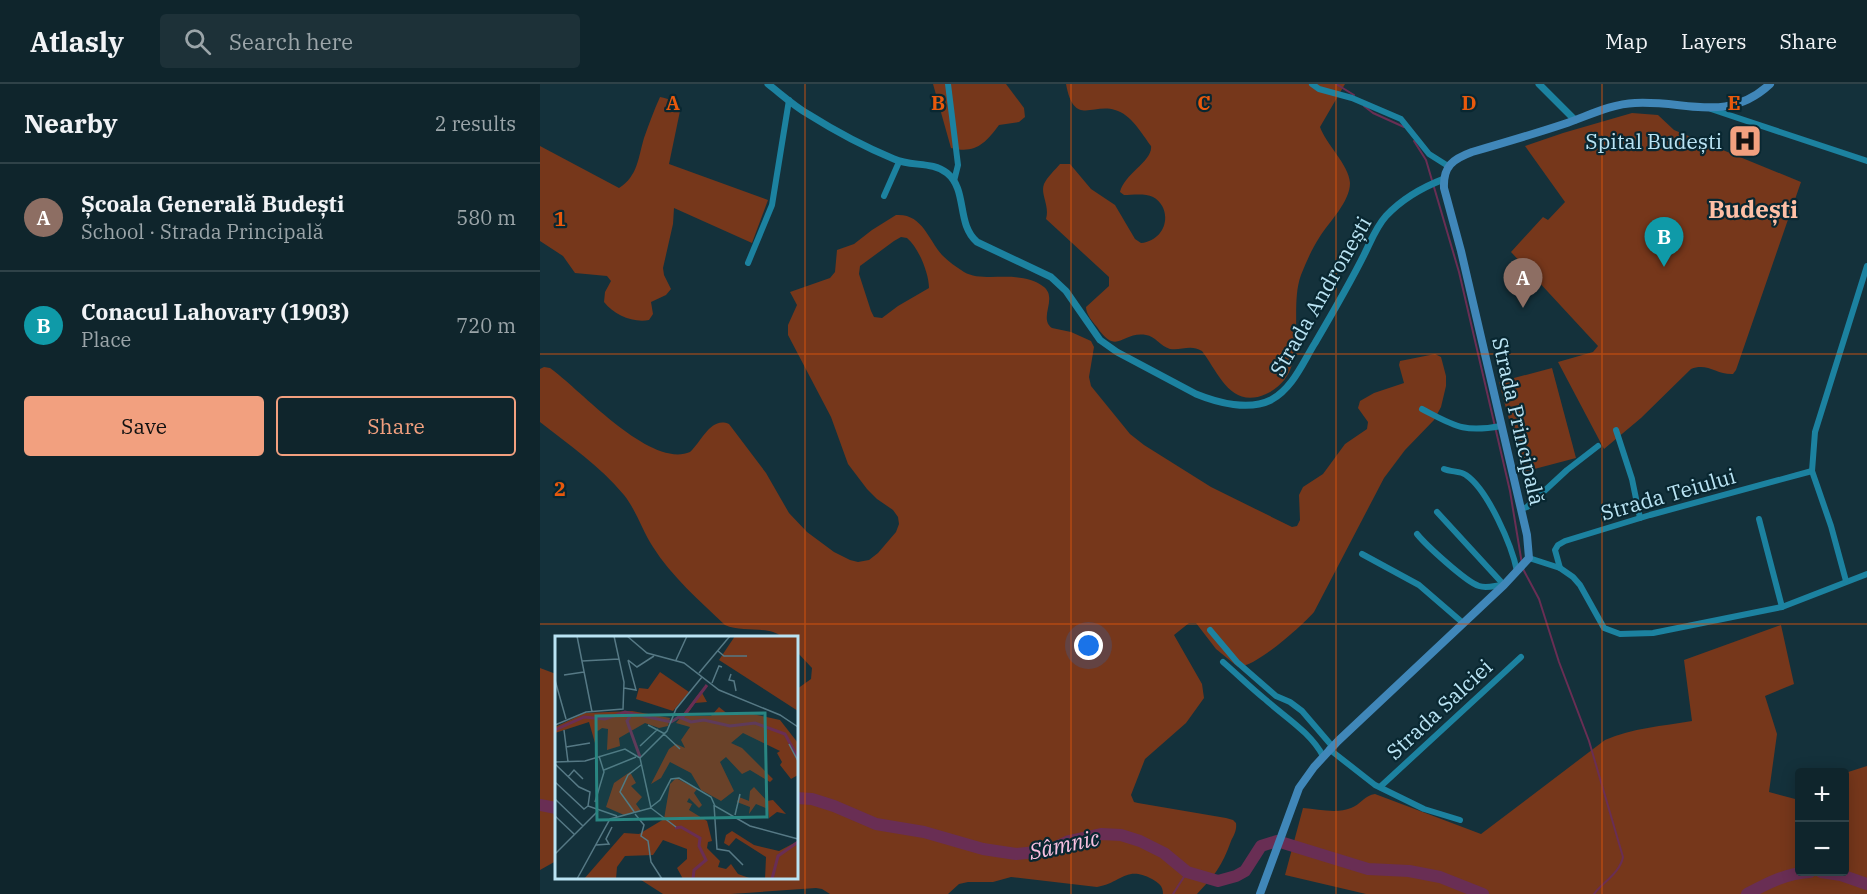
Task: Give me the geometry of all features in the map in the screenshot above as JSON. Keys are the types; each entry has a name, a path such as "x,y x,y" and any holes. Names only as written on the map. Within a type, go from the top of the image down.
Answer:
{"main road":[{"path":"1448,166 1460,156 1610,108 1635,103 1711,109 1741,104 1770,84"},
{"name":"Strada Principală","path":"1448,166 1437,182 1444,188 1461,251 1500,426 1524,508 1528,560"},
{"path":"1260,894 1299,789 1328,751 1528,560"}],"street":[{"path":"768,84 806,113 828,126 899,162 936,167 945,171 954,181"},
{"path":"948,84 958,165 954,181"},
{"path":"1312,84 1319,89 1352,98 1401,119 1429,154 1448,166"},
{"path":"1539,84 1575,120"},
{"path":"748,263 772,205 789,100"},
{"path":"1711,109 1864,160 1867,152"},
{"path":"884,196 899,162"},
{"name":"Strada Andronești","path":"954,181 964,224 971,237 984,247 1051,277 1066,291 1100,340 1125,357 1196,394 1221,403 1244,405 1263,403 1284,390 1295,376 1346,290 1378,226 1396,207 1437,182"},
{"path":"1846,581 1831,526 1812,471 1815,432 1867,266"},
{"path":"1422,409 1440,420 1461,428 1479,430 1500,426"},
{"path":"1616,430 1632,479 1640,518"},
{"path":"1524,508 1598,446"},
{"path":"1444,469 1466,475 1482,492 1508,539 1518,571"},
{"name":"Strada Teiului","path":"1560,568 1555,550 1558,544 1640,518 1812,471"},
{"path":"1437,512 1504,585"},
{"path":"1759,519 1782,607"},
{"path":"1417,534 1424,543 1472,583 1484,587 1504,585"},
{"path":"1362,554 1419,585 1463,623"},
{"path":"1528,560 1560,568 1573,577 1580,585 1604,628 1615,633 1653,633 1782,607 1867,574"},
{"path":"1210,630 1237,662 1276,696 1302,711 1328,751"},
{"name":"Strada Salciei","path":"1380,788 1521,657"},
{"path":"1223,662 1290,719 1313,742 1380,788 1424,809 1460,820"}],"shaded area":[{"path":"933,84 1006,84 1024,108 1025,117 1019,122 999,125 979,146 967,150 951,148"},
{"path":"1066,84 1345,84 1320,127 1346,169 1350,183 1349,190 1343,205 1314,247 1301,275 1297,290 1296,341 1289,372 1280,384 1266,394 1254,398 1243,397 1235,393 1220,378 1202,351 1198,349 1170,349 1146,335 1131,336 1115,342 1104,336 1091,320 1086,307 1109,286 1109,277 1046,219 1047,209 1043,188 1047,179 1060,164 1070,164 1091,189 1115,205 1135,239 1141,243 1157,236 1165,223 1165,216 1163,208 1153,197 1124,195 1120,192 1127,179 1150,152 1151,146 1140,130 1121,112 1107,109 1079,109 1069,97"},
{"path":"660,97 673,101 680,111 669,164 768,200 752,243 674,208 673,224 663,268 671,289 666,295 651,302 653,314 649,320 643,321 618,314 604,302 605,292 611,281 607,276 575,273 563,256 540,241 540,146 619,188 634,172"},
{"path":"1632,113 1658,115 1674,130 1801,182 1736,370 1733,374 1727,374 1702,367 1691,369 1641,418 1604,449 1558,362 1593,352 1598,346 1511,252 1543,217 1548,220 1565,202 1525,146"},
{"path":"896,215 905,215 924,228 942,255 964,272 982,277 1024,278 1044,287 1049,297 1048,324 1052,328 1071,332 1091,341 1094,347 1089,377 1091,386 1130,434 1211,487 1292,527 1297,526 1300,520 1299,495 1303,487 1323,474 1345,444 1367,429 1368,422 1358,408 1360,401 1374,393 1404,383 1400,361 1435,354 1441,357 1446,386 1441,407 1434,420 1405,450 1384,478 1314,612 1267,653 1238,667 1216,649 1196,623 1189,623 1174,635 1202,684 1204,698 1186,723 1145,759 1131,795 1134,802 1226,818 1236,823 1235,832 1221,864 1197,894 1163,894 1157,882 1136,874 1124,876 1097,887 1011,877 993,882 959,884 948,894 830,894 816,888 731,894 663,894 640,879 798,879 798,688 811,679 812,668 798,653 798,636 781,636 770,631 739,629 725,625 677,578 660,558 632,507 615,484 595,465 540,422 540,369 550,368 617,425 636,439 656,449 674,454 690,452 712,426 723,422 729,424 766,473 789,513 807,532 834,552 850,560 858,562 869,560 896,532 899,524 898,517 893,510 867,489 848,464 831,417 788,335 788,325 797,305 790,292 830,278 835,272 837,250 854,244","holes":["901,237 911,242 922,262 929,288 882,318 874,317 859,274 860,266"]},
{"path":"1552,368 1576,458 1523,472 1499,382"},
{"path":"1781,625 1794,684 1765,696 1777,734 1769,792 1795,799 1795,876 1849,876 1849,772 1867,766 1867,894 1366,894 1285,875 1303,808 1346,810 1375,794 1481,834 1605,740 1637,730 1692,721 1684,660"},
{"path":"540,668 555,674 555,862 540,870"}],"waterway":[{"path":"1336,84 1354,95"},
{"path":"1364,106 1373,113 1404,127"},
{"path":"1414,141 1426,160 1459,272 1510,491 1522,564"},
{"path":"1523,569 1539,599 1559,662 1589,741 1623,857 1615,873 1594,894"},
{"name":"Sâmnic","path":"798,798 812,799 834,806 876,824 924,832 983,849 1016,854 1047,851 1069,841 1101,834 1121,835 1140,841 1164,853 1187,872 1218,881 1245,871 1261,846 1277,841 1368,869 1409,871 1440,877 1483,894"},
{"name":"Sâmnic","path":"540,805 555,808"},
{"path":"1173,894 1187,872"},
{"name":"Sâmnic","path":"1747,894 1770,882 1795,874"},
{"name":"Sâmnic","path":"1844,876 1867,884"}],"place":[{"name":"Spital Budești","path":"1745,141"},
{"name":"Conacul Lahovary (1903)","path":"1664,267"},
{"name":"Școala Generală Budești","path":"1523,308"}],"district":[{"name":"Budești","path":"1753,209"}]}
